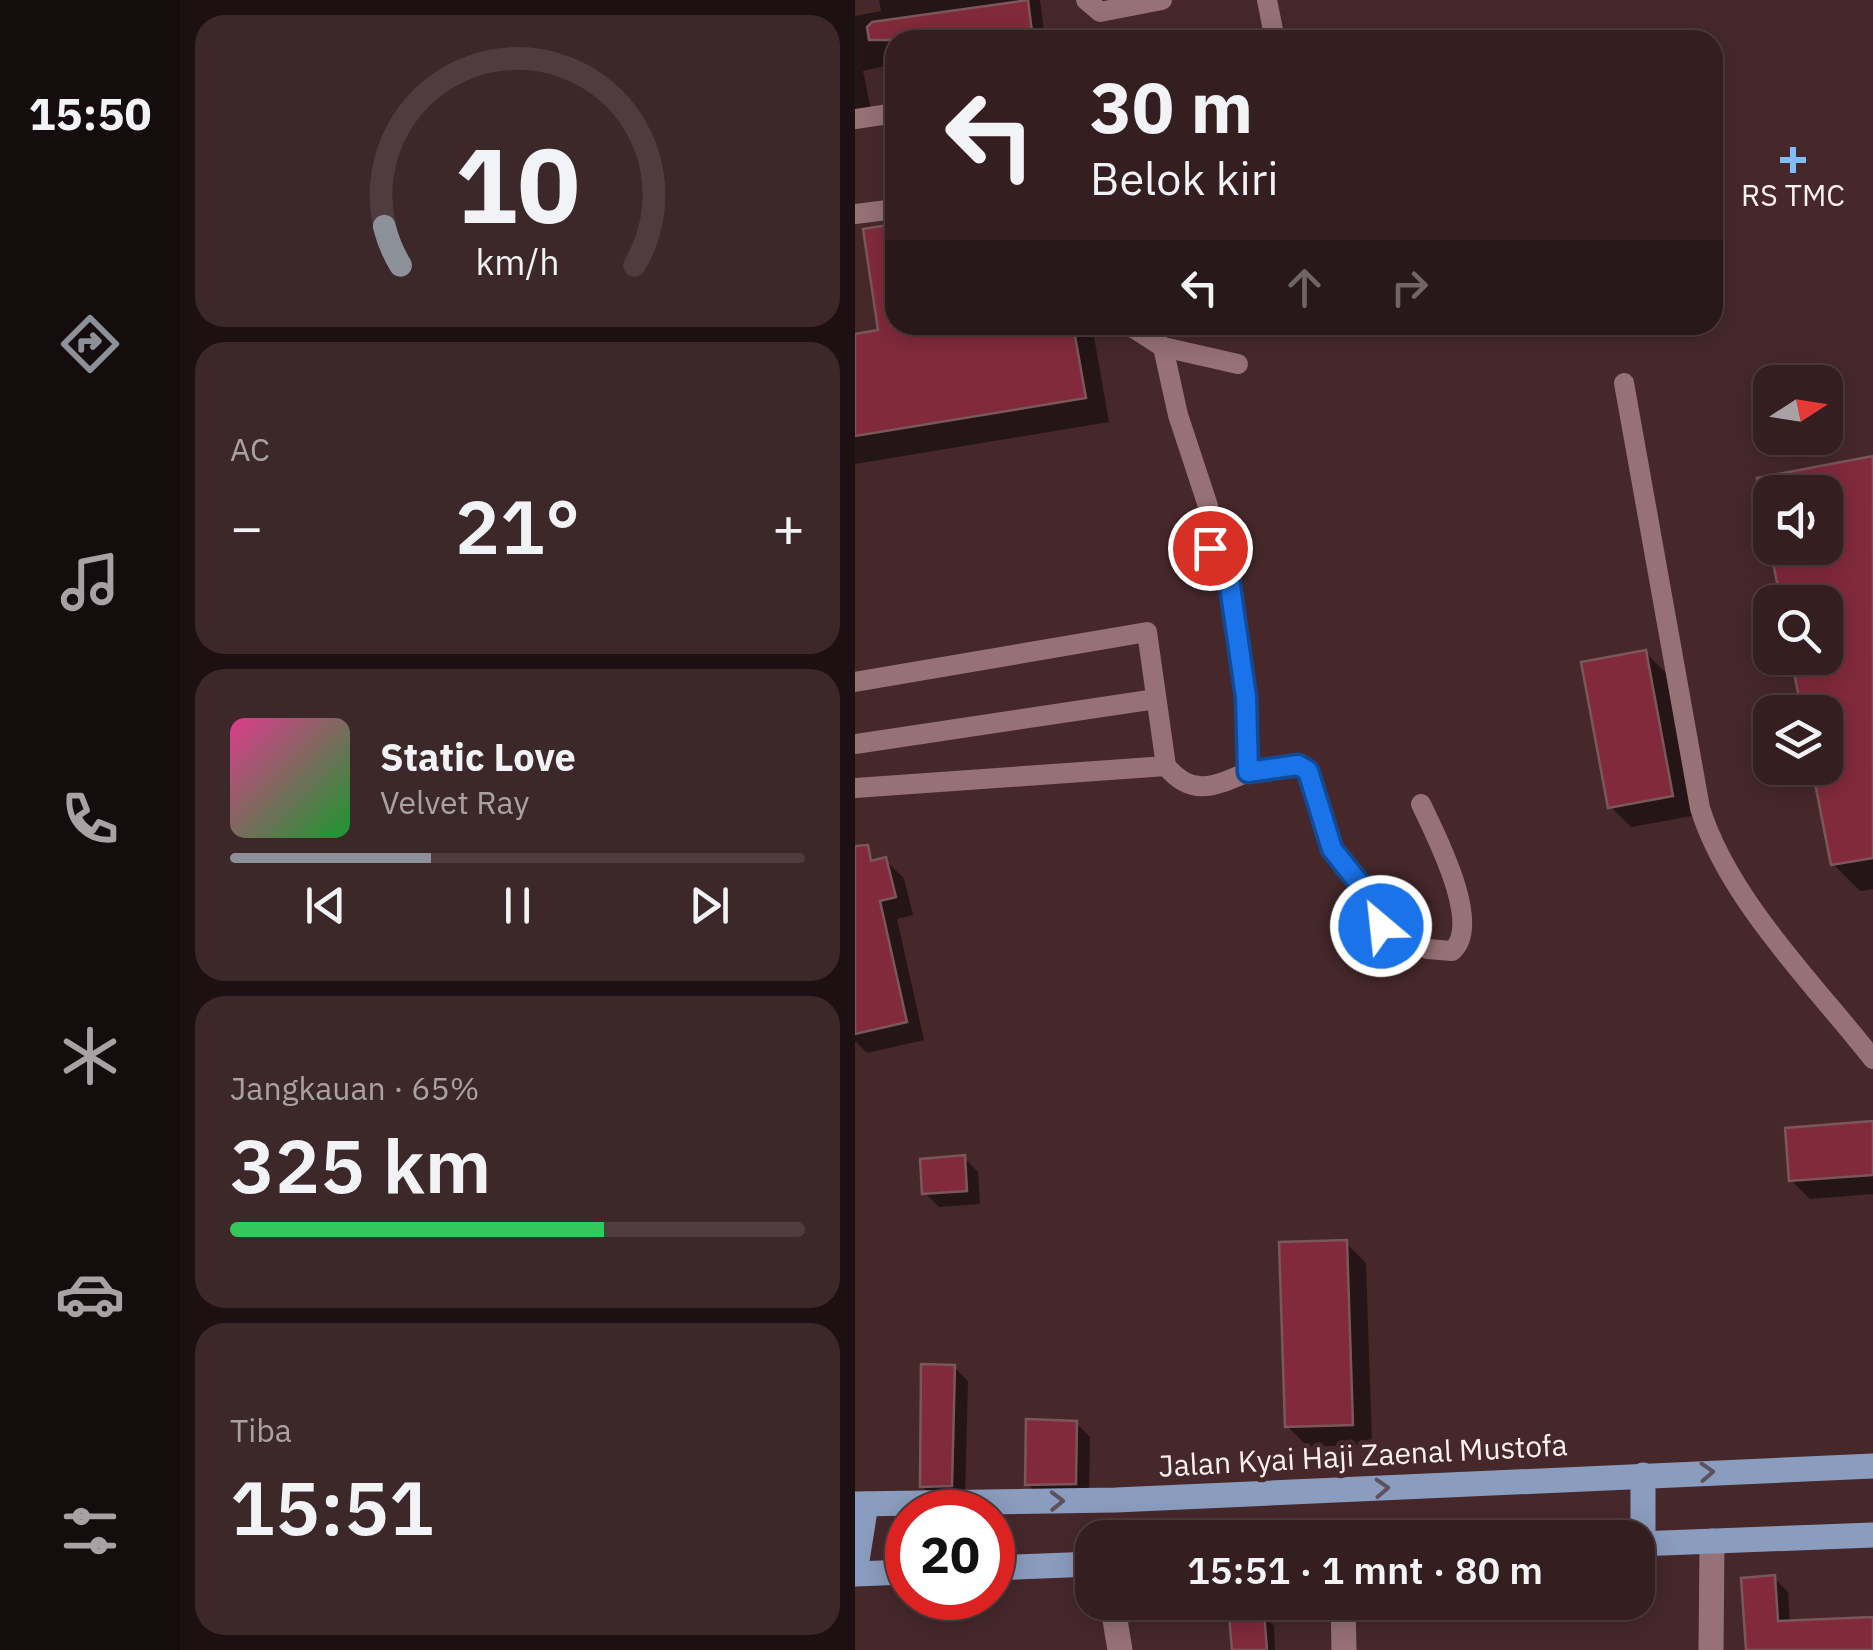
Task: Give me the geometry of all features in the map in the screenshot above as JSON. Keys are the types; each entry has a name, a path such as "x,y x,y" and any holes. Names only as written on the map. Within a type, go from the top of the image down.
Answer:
{"main road":[{"name":"Jalan Kyai Haji Zaenal Mustofa","path":"861,1504 1115,1500 1873,1466"},
{"path":"1641,1520 1643,1475"},
{"path":"861,1504 855,1573 885,1572"},
{"path":"1655,1543 1873,1534"},
{"path":"1015,1567 1075,1565"}],"street":[{"path":"1711,1541 1711,1650"},
{"path":"1115,1620 1120,1650"},
{"path":"1343,1620 1343,1650"}],"lane":[{"path":"1086,0 1099,12 1161,0"},
{"path":"1267,0 1273,30"},
{"path":"855,119 885,115"},
{"path":"855,214 885,210"},
{"path":"1144,335 1163,347 1238,364"},
{"path":"1163,347 1177,415 1208,506"},
{"path":"1624,383 1699,808 1710,841 1736,886 1873,1060"},
{"path":"1210,548 1228,572 1246,697 1248,772"},
{"path":"855,682 1147,632 1166,766 1179,782 1209,788 1248,772 1298,765 1308,771 1332,849 1359,883 1381,926 1428,949 1453,951 1463,932 1454,876 1421,804"},
{"path":"855,744 1156,699"},
{"path":"855,788 1166,766"}],"building":[{"path":"1028,0 1032,30 885,30 885,40 869,40 867,27 872,22"},
{"path":"885,226 885,335 1075,335 1086,398 855,436 855,334 878,330 863,229"},
{"path":"1873,456 1873,858 1831,865 1815,785 1843,785 1843,695 1799,695 1794,675 1843,675 1843,585 1778,585 1773,565 1843,565 1843,475 1773,475"},
{"path":"1646,650 1673,796 1608,808 1581,662"},
{"path":"868,845 871,861 886,857 896,897 880,901 907,1022 855,1034 855,846"},
{"path":"1873,1121 1873,1175 1789,1181 1785,1128"},
{"path":"965,1155 967,1191 922,1194 920,1159"},
{"path":"1347,1240 1353,1425 1285,1427 1279,1242"},
{"path":"921,1364 955,1365 952,1486 920,1487"},
{"path":"1026,1419 1077,1421 1076,1484 1025,1485"},
{"path":"1775,1575 1778,1621 1873,1617 1873,1650 1746,1650 1741,1578"},
{"path":"1229,1620 1265,1620 1267,1650 1232,1650"}],"place":[{"name":"RS TMC","path":"1793,160"}],"route":[{"path":"1210,548 1228,572 1246,697 1248,772 1298,765 1308,771 1332,849 1359,883 1381,926"}]}
